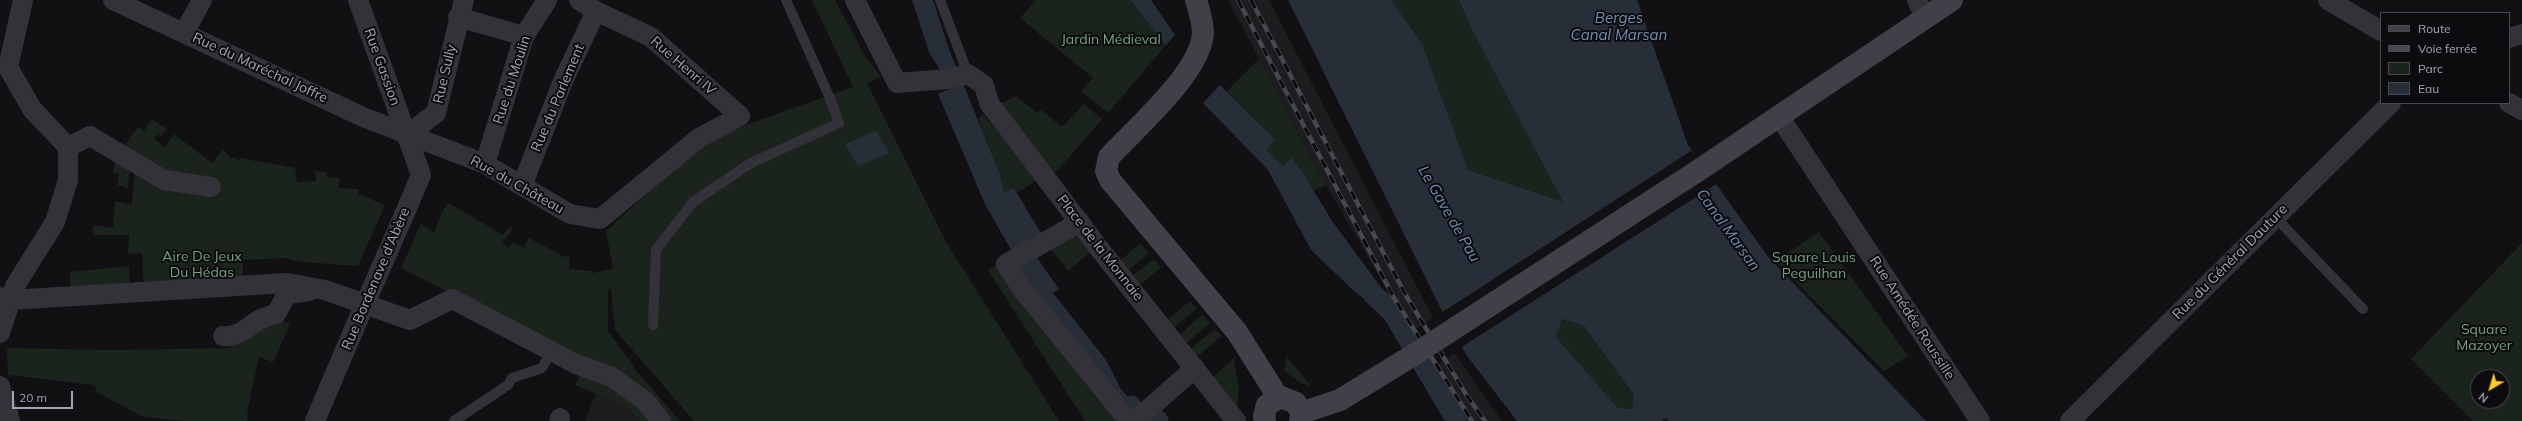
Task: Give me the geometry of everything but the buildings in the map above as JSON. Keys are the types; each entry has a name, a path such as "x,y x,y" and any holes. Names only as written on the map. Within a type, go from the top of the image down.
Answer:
{"main road":[{"path":"1196,0 1203,33 1195,60 1179,82 1109,157 1106,171 1110,180 1237,332 1273,389 1276,398"},
{"path":"1265,421 1267,405 1276,398 1292,399 1301,417 1340,400 1415,354 1707,165 1779,116 1921,8 1952,0"}],"street":[{"path":"0,333 5,298 55,222 68,180 68,147 32,109 8,67 22,0"},
{"name":"Rue du Maréchal Joffre","path":"113,0 363,117 407,135"},
{"path":"184,33 202,0"},
{"name":"Rue Gassion","path":"358,0 407,135"},
{"name":"Rue du Moulin","path":"485,164 524,36 547,0"},
{"name":"Rue Henri IV","path":"579,0 596,11 651,37 740,116"},
{"path":"855,0 897,83 965,78"},
{"path":"2328,0 2380,30"},
{"path":"461,8 524,36"},
{"name":"Rue Sully","path":"407,135 436,113 461,8"},
{"name":"Rue du Parlement","path":"522,186 562,81 596,11"},
{"path":"2510,38 2522,34"},
{"name":"Place de la Monnaie","path":"965,78 989,103 1236,421"},
{"name":"Rue du Général Dauture","path":"2070,421 2390,104"},
{"path":"2510,104 2522,110"},
{"name":"Rue du Château","path":"407,135 485,164 570,214 600,219 699,138 740,116"},
{"name":"Rue Amédée Roussille","path":"1779,116 1980,421"},
{"name":"Rue Bordenave d'Abère","path":"315,421 421,175 407,135"},
{"path":"68,147 90,136 164,180 211,187"},
{"path":"1080,222 1006,264 1022,289 1129,421"},
{"path":"5,298 287,283 325,290 410,320 452,299 576,364 612,377 645,401 661,421"},
{"path":"223,336 234,337 262,316 276,314 287,294 325,290"},
{"path":"1142,414 1194,368"},
{"path":"0,386 10,421"}],"lane":[{"path":"653,325 656,250 693,202 751,163 839,123 829,96 786,0"},
{"path":"940,0 965,78"},
{"path":"2275,217 2363,309"},
{"path":"454,421 508,385 512,378 542,368 552,351"}],"shaded area":[{"path":"1228,0 1269,0 1433,318 1412,332 1326,185"},
{"path":"1454,353 1502,421 1461,421 1429,370"},
{"path":"596,393 627,407 641,421 585,421"}],"green space":[{"path":"812,0 835,0 865,56 881,77 867,83 946,242 1059,421 694,421 615,330 611,289 608,289 608,331 635,369 680,421 669,421 487,311 401,268 421,224 434,233 442,212 448,203 503,235 510,226 513,228 502,243 509,248 513,242 524,248 529,238 565,257 570,256 569,269 592,271 592,273 613,269 606,231 686,158 726,132 853,87"},
{"name":"Jardin Médieval","path":"1036,0 1130,0 1166,45 1108,113 1081,91 1093,78 1020,18"},
{"path":"1391,0 1459,0 1471,28 1564,203 1468,170 1422,43"},
{"path":"1259,59 1326,185 1312,191 1303,173 1290,157 1283,166 1267,150 1275,139 1227,91"},
{"path":"1016,96 1037,113 1041,110 1062,127 1084,104 1102,119 1058,170 1050,174 998,105"},
{"path":"984,115 1038,179 1017,193 1013,189 1004,192 1000,174 978,118"},
{"name":"Aire De Jeux Du Hédas","path":"152,119 167,129 161,137 158,134 154,139 165,147 174,134 212,163 223,149 232,159 234,157 240,161 240,158 295,168 297,182 316,181 315,171 327,172 327,177 339,178 339,188 359,189 358,194 385,205 358,266 302,262 285,258 243,260 243,279 144,286 142,253 128,254 129,235 93,235 93,225 113,228 115,201 132,205 135,167 130,164 128,188 117,185 119,174 113,173 117,156 138,127 144,131"},
{"path":"1075,229 1091,251 1068,271 1048,245"},
{"name":"Square Louis Peguilhan","path":"1819,232 1908,356 1884,371 1775,261"},
{"path":"1140,243 1149,253 1128,271 1120,261"},
{"name":"Square Mazoyer","path":"2522,243 2522,421 2473,421 2411,359"},
{"path":"1154,259 1161,267 1140,285 1132,276"},
{"path":"999,264 1119,421 1085,421 988,270"},
{"path":"129,266 130,286 70,289 70,272"},
{"path":"1190,301 1197,309 1173,328 1167,320"},
{"path":"1202,315 1210,323 1185,344 1179,335"},
{"path":"275,317 290,324 273,362 259,357 247,412 249,413 247,421 185,421 143,417 97,392 95,385 8,375 7,348 113,350 229,348 230,340"},
{"path":"1562,319 1584,326 1634,395 1632,409 1618,408 1556,337"},
{"path":"1215,329 1221,336 1196,358 1190,349"},
{"path":"1287,357 1312,387 1301,383 1284,371"},
{"path":"1234,358 1239,389 1237,410 1212,378"},
{"path":"582,369 603,378 655,421 641,421 627,407 575,385"}],"water":[{"path":"912,0 933,0 950,52 1000,174 1004,192 1013,188 1042,235 1014,255 985,204 938,94 951,88 929,52"},
{"path":"1130,0 1151,0 1175,35 1166,45"},
{"path":"1288,0 1391,0 1422,43 1468,170 1563,202 1471,28 1459,0 1637,0 1688,145 1769,258 1926,421 1669,421 1666,418 1661,421 1517,421 1467,356 1441,309","holes":["1562,319 1584,326 1634,395 1632,409 1618,408 1556,337"]},
{"path":"1220,85 1275,139 1267,150 1283,166 1291,157 1303,173 1332,221 1397,309 1389,318 1354,291 1311,250 1268,170 1203,103"},
{"path":"876,131 889,153 858,166 845,144"},
{"path":"1033,252 1059,289 1053,293 1106,360 1121,389 1139,411 1136,415 1030,289 1017,261"}],"pier":[{"path":"1694,149 1718,183 1460,348 1441,313"}],"waterway":[{"path":"1372,293 1393,313 1457,421"},
{"path":"1131,406 1137,414 1153,416 1158,421"}],"railway":[{"path":"1238,0 1394,298 1472,421"},
{"path":"1251,0 1404,292 1467,396 1485,421"}],"water label":[{"name":"Berges Canal Marsan","path":"1619,26"},
{"name":"Le Gave de Pau","path":"1449,214"},
{"name":"Canal Marsan","path":"1728,230"}]}
